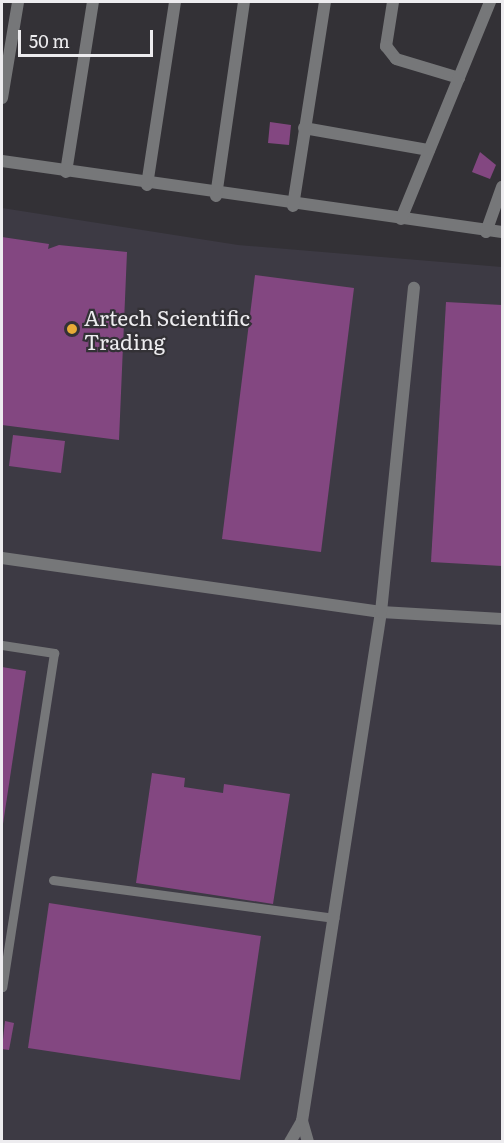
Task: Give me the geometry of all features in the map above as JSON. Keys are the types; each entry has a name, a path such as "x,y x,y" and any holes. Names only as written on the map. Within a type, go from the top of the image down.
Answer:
{"street":[{"path":"2,94 18,2"},
{"path":"66,172 93,2"},
{"path":"147,185 175,2"},
{"path":"216,196 244,2"},
{"path":"293,206 325,2"},
{"path":"393,2 386,46 396,59 459,78"},
{"path":"401,219 490,2"},
{"path":"304,128 429,150"},
{"path":"2,161 216,196 486,232 502,232"},
{"path":"486,232 502,187"},
{"path":"290,1142 302,1121 381,612 414,288"},
{"path":"2,558 381,612 502,619"},
{"path":"302,1121 308,1142"}],"lane":[{"path":"2,645 54,653 2,987"},
{"path":"53,879 334,918"}],"shaded area":[{"path":"2,208 238,245 502,267 502,1141 2,1141"}],"building":[{"path":"270,122 291,125 289,145 268,143"},
{"path":"480,152 496,165 490,179 472,172"},
{"path":"2,237 49,244 48,249 59,245 127,252 119,440 2,425"},
{"path":"255,275 354,288 321,552 222,539"},
{"path":"446,302 502,305 502,566 431,562"},
{"path":"13,435 65,441 61,473 9,466"},
{"path":"2,667 26,671 3,824 2,824"},
{"path":"152,773 185,778 184,787 223,793 224,784 290,794 273,904 136,883"},
{"path":"49,903 261,936 240,1080 28,1048"},
{"path":"5,1021 14,1023 9,1050 2,1049"}],"place":[{"name":"Artech Scientific Trading","path":"72,329"}]}
